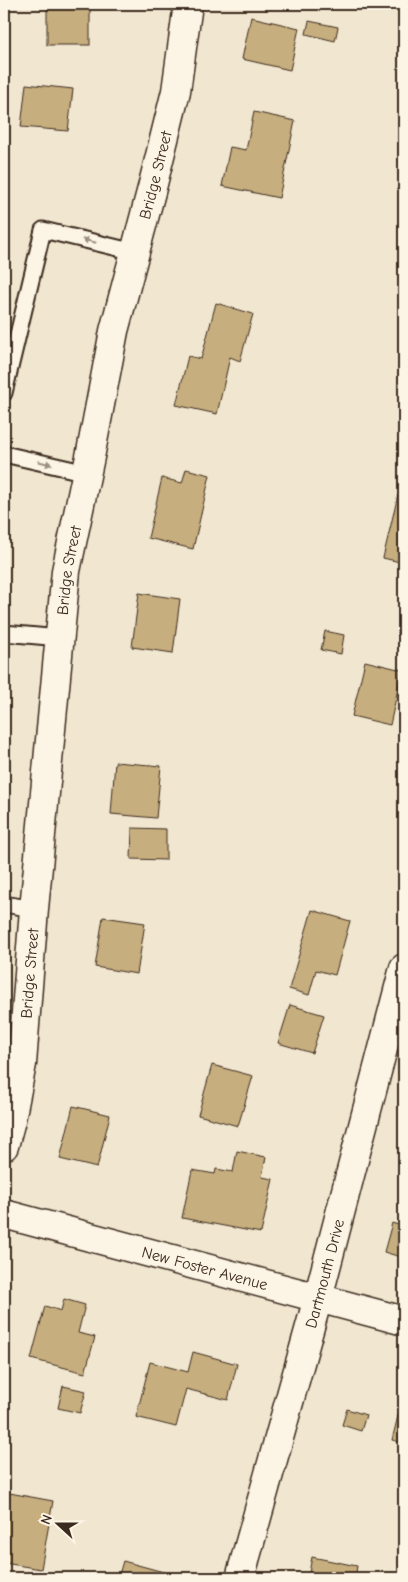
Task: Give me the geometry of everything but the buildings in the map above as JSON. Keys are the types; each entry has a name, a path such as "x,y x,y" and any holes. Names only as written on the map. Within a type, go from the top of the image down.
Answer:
{"main road":[{"name":"Bridge Street","path":"4,1146 22,1064 34,909 66,571 114,331 176,92 188,4"},
{"name":"Dartmouth Drive","path":"240,1578 318,1298 404,968"},
{"name":"New Foster Avenue","path":"4,1214 404,1321"}],"lane":[{"path":"4,393 43,230 135,252"},
{"path":"4,454 87,473"},
{"path":"4,633 60,638"},
{"path":"4,904 34,909"}]}
